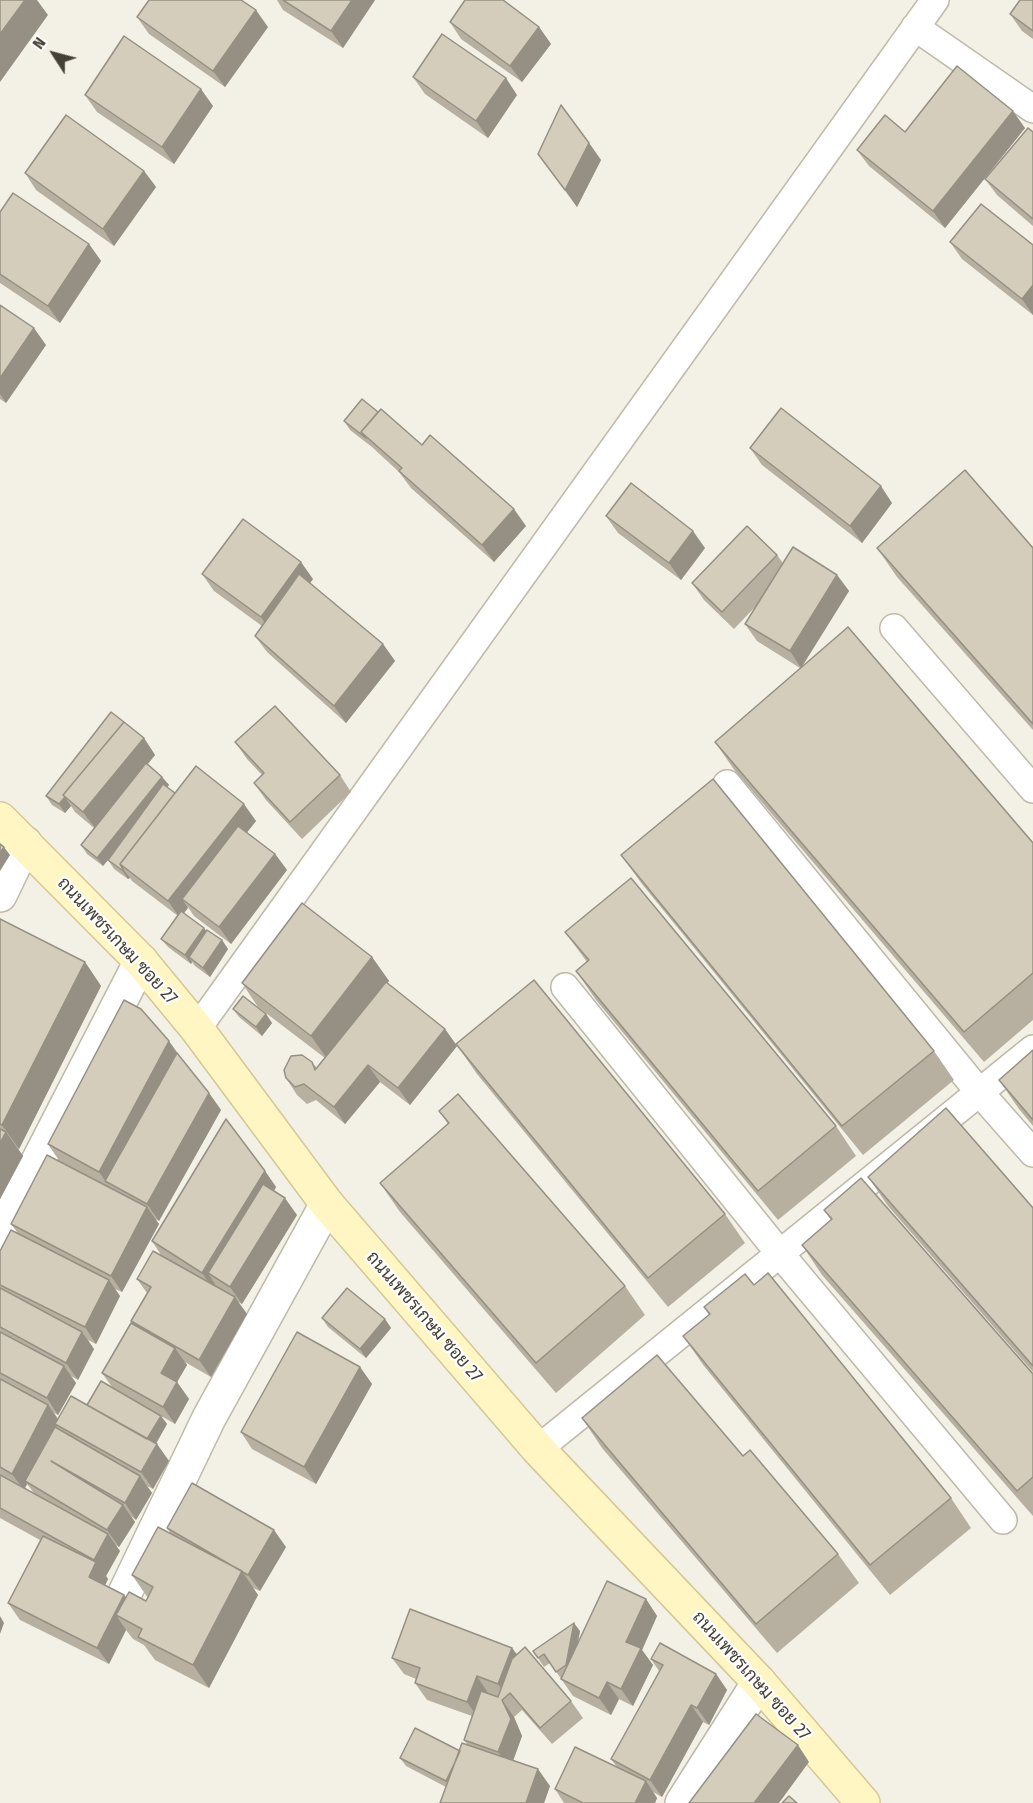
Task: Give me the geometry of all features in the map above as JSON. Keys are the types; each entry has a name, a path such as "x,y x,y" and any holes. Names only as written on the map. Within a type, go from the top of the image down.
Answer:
{"street":[{"name":"ถนนเพชรเกษม ซอย 27","path":"0,819 141,961 197,1029 327,1204 538,1449 759,1682 863,1803"},
{"path":"0,895 25,843"},
{"path":"0,1235 141,961"},
{"path":"124,1595 209,1418 327,1204"},
{"path":"682,1803 759,1682"}],"lane":[{"path":"197,1029 935,0"},
{"path":"915,27 1033,109"},
{"path":"894,628 1033,789"},
{"path":"728,783 980,1093 1033,1153"},
{"path":"565,987 781,1254 1003,1520"},
{"path":"538,1449 1033,1049"}],"building":[{"path":"0,0 25,0 0,34"},
{"path":"149,0 241,0 256,10 213,71 137,17"},
{"path":"283,0 352,0 331,31"},
{"path":"465,0 503,0 539,27 510,66 450,22"},
{"path":"1020,0 1033,0 1033,31 1010,14"},
{"path":"442,34 506,78 476,121 413,77"},
{"path":"124,36 201,89 162,147 85,95"},
{"path":"957,66 1013,111 933,211 857,150 885,115 905,132"},
{"path":"561,105 589,143 565,190 538,154"},
{"path":"66,115 144,171 103,229 25,173"},
{"path":"1028,128 1033,132 1033,219 985,179"},
{"path":"13,193 89,244 48,306 0,274 0,212"},
{"path":"981,204 1033,245 1033,285 1022,299 950,242"},
{"path":"0,305 34,328 0,378"},
{"path":"362,399 378,412 361,432 366,438 344,421"},
{"path":"781,408 881,486 850,526 750,448"},
{"path":"381,409 422,445 430,435 514,509 482,545 399,471 402,468 361,432"},
{"path":"965,470 1033,548 1033,724 877,548"},
{"path":"631,483 693,531 669,563 606,516"},
{"path":"243,519 301,562 261,617 202,574"},
{"path":"747,526 777,555 722,612 692,583"},
{"path":"793,547 837,575 790,651 745,624"},
{"path":"299,574 383,644 334,706 255,636"},
{"path":"848,627 1033,843 1033,973 964,1032 715,742"},
{"path":"275,706 340,775 290,822 254,783 264,773 235,742"},
{"path":"111,712 124,722 63,795 65,797 59,804 46,796"},
{"path":"124,722 144,738 83,812 63,795"},
{"path":"146,763 162,777 97,858 81,845"},
{"path":"196,766 244,804 168,901 120,864"},
{"path":"713,779 934,1051 842,1126 621,855"},
{"path":"163,784 175,793 120,864 122,870 108,860"},
{"path":"238,826 275,854 219,927 182,899"},
{"path":"631,878 836,1126 758,1191 576,971 589,960 565,932"},
{"path":"302,903 372,957 311,1036 242,983"},
{"path":"181,911 204,928 185,955 161,939"},
{"path":"0,919 85,962 2,1125 0,1124"},
{"path":"207,930 222,940 203,968 189,957"},
{"path":"534,980 725,1214 648,1278 456,1044"},
{"path":"386,982 445,1029 398,1088 368,1065 334,1107 304,1084 295,1087 286,1078 284,1070 291,1056 302,1055 312,1062 315,1070"},
{"path":"243,996 266,1014 256,1027 233,1009"},
{"path":"124,1000 141,1009 169,1041 99,1172 48,1144"},
{"path":"1033,1050 1033,1120 999,1080"},
{"path":"177,1053 209,1093 147,1204 105,1181"},
{"path":"458,1094 625,1286 536,1363 380,1183 449,1123 439,1111"},
{"path":"946,1108 1033,1208 1033,1366 868,1177"},
{"path":"226,1119 265,1171 202,1273 152,1241"},
{"path":"0,1129 6,1132 0,1143"},
{"path":"47,1155 147,1207 111,1276 11,1224"},
{"path":"861,1178 1033,1374 1033,1477 1017,1491 802,1245 832,1219 824,1210"},
{"path":"263,1184 285,1198 230,1287 208,1273"},
{"path":"11,1230 109,1280 85,1327 0,1285 0,1251"},
{"path":"153,1251 235,1297 199,1360 131,1321 151,1287 137,1279"},
{"path":"768,1273 951,1498 870,1565 683,1336 710,1314 704,1307 745,1274 754,1285"},
{"path":"0,1288 82,1332 66,1363 0,1327"},
{"path":"347,1288 385,1319 360,1349 322,1318"},
{"path":"131,1323 175,1348 161,1373 177,1382 163,1407 102,1373"},
{"path":"0,1332 64,1366 47,1398 0,1373"},
{"path":"297,1332 360,1367 304,1467 241,1432"},
{"path":"657,1355 743,1456 750,1450 838,1554 756,1624 582,1418"},
{"path":"0,1379 48,1405 12,1474 0,1467"},
{"path":"101,1381 161,1416 147,1439 87,1405"},
{"path":"71,1396 157,1444 141,1472 55,1424"},
{"path":"55,1427 140,1476 125,1503 51,1461 123,1505 107,1530 25,1481"},
{"path":"0,1475 108,1534 94,1560 0,1508"},
{"path":"192,1483 274,1530 248,1575 167,1528"},
{"path":"158,1527 242,1571 193,1665 138,1637 142,1629 116,1615 129,1592 146,1601 153,1587 132,1575"},
{"path":"43,1536 96,1562 89,1577 124,1595 97,1648 8,1603"},
{"path":"607,1581 646,1599 626,1642 641,1648 621,1689 607,1682 599,1698 561,1679"},
{"path":"410,1609 512,1648 498,1684 477,1676 467,1702 415,1683 420,1668 392,1658"},
{"path":"574,1623 566,1665 556,1672 544,1654 538,1658 533,1651"},
{"path":"660,1643 716,1674 697,1708 691,1705 650,1780 611,1759 663,1665 651,1659"},
{"path":"525,1647 571,1701 540,1728 510,1693 502,1700 511,1719 498,1752 464,1740 481,1691 498,1697 512,1659"},
{"path":"756,1714 798,1745 754,1803 689,1803"},
{"path":"415,1728 460,1751 446,1781 400,1758"},
{"path":"462,1743 538,1769 526,1803 440,1803"},
{"path":"575,1747 646,1781 635,1803 583,1803 555,1789"},
{"path":"789,1796 797,1803 782,1803"}]}
